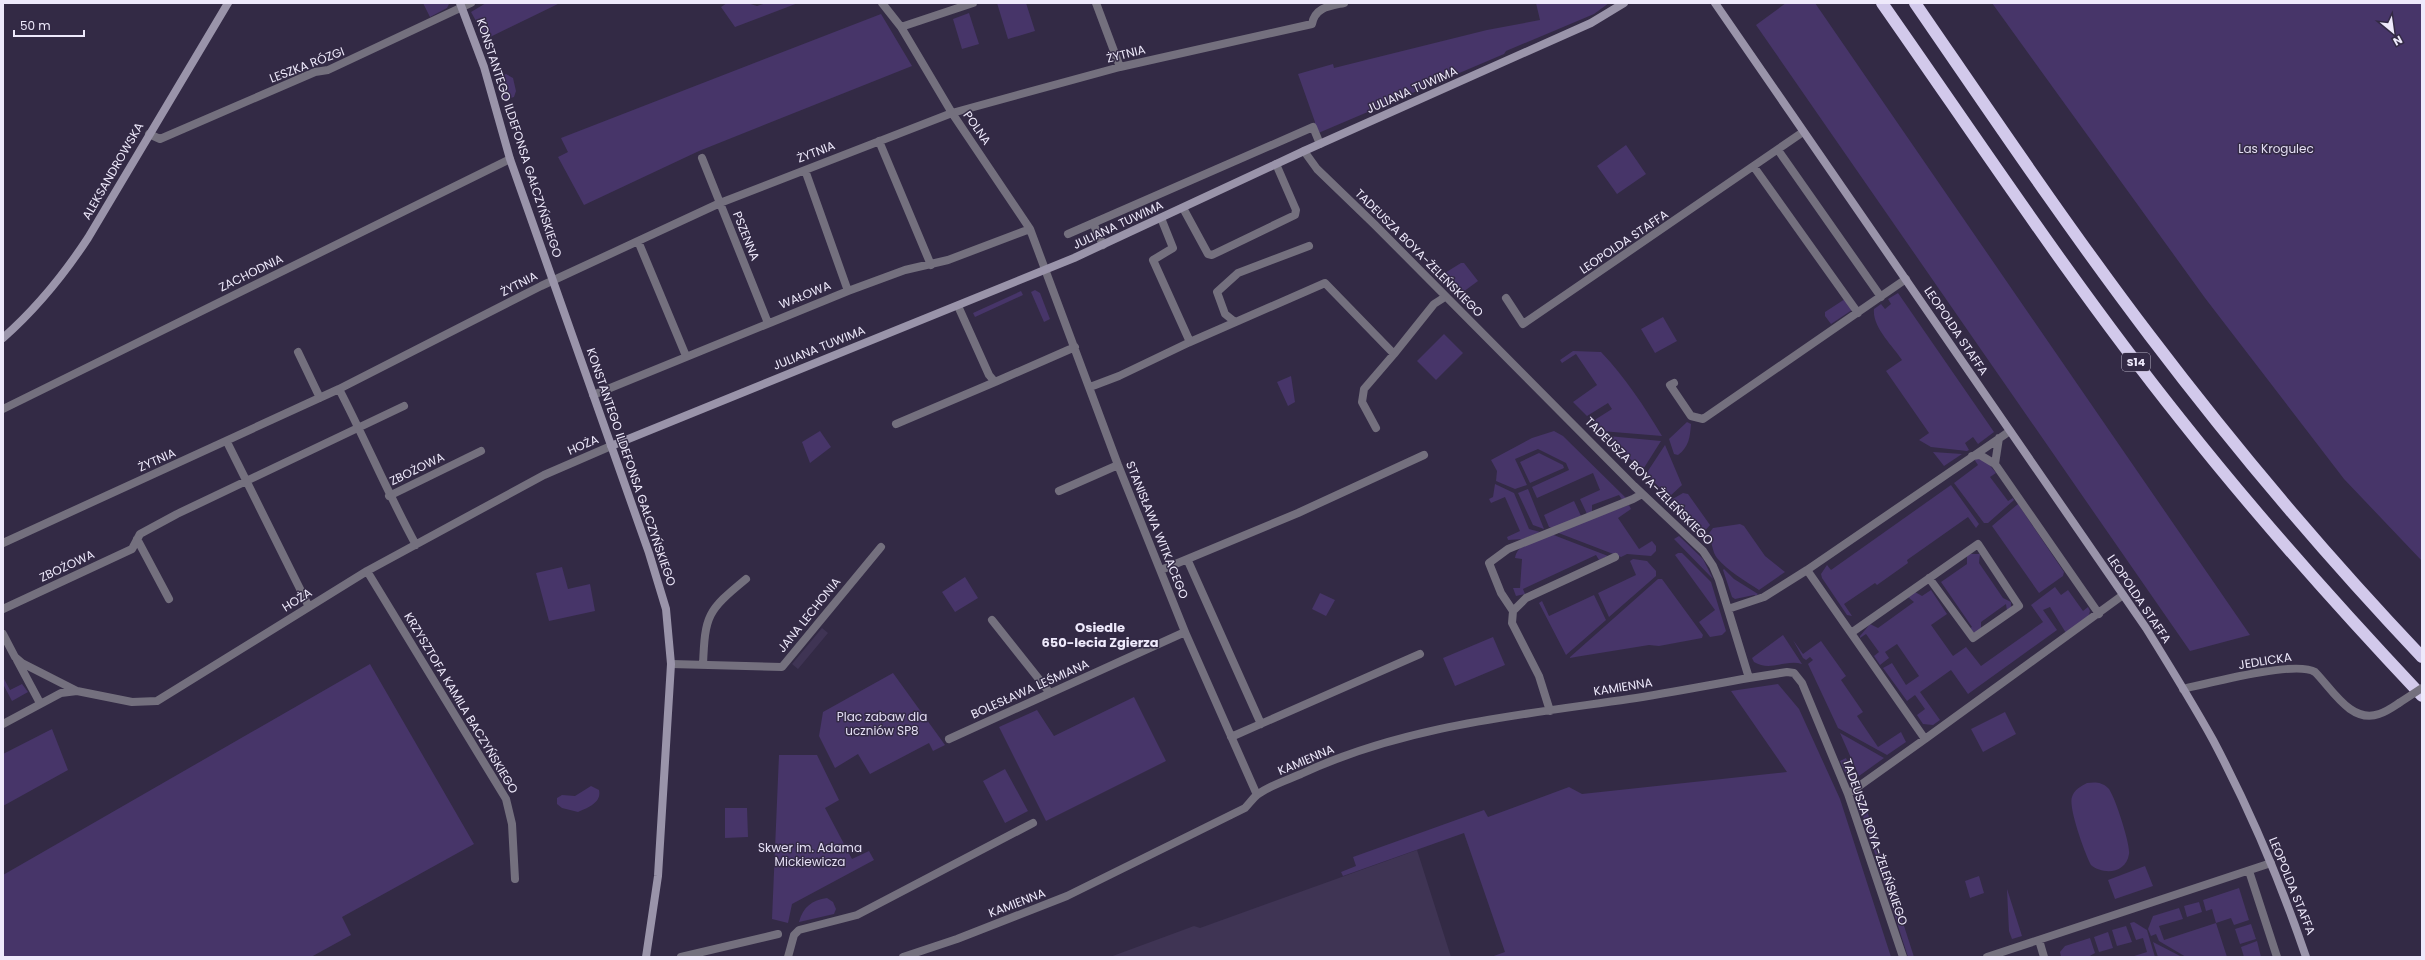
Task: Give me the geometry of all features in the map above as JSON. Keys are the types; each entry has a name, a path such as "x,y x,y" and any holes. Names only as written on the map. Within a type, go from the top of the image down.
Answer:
{"highway":[{"name":"S14","path":"1882,3 2083,290 2180,419 2282,542 2422,696"},
{"name":"S14","path":"1915,3 2056,208 2150,337 2296,518 2422,657"}],"street":[{"name":"ALEKSANDROWSKA","path":"3,338 42,302 62,278 88,238 228,3"},
{"name":"LESZKA RÓZGI","path":"149,134 160,139 315,72 328,70 350,62 461,5 470,3"},
{"name":"POLNA","path":"882,3 901,27 952,113 1030,229 1046,270"},
{"path":"901,27 973,3"},
{"path":"1096,3 1120,67"},
{"name":"ŻYTNIA","path":"3,543 227,442 339,389 553,281 720,203 952,113 1120,67 1312,24 1316,14 1321,9 1344,3"},
{"name":"JULIANA TUWIMA","path":"611,446 711,404 1046,270 1304,151 1568,34 1602,18 1624,3"},
{"name":"LEOPOLDA STAFFA","path":"1715,3 2123,595 2183,689 2225,764 2271,863 2306,957"},
{"name":"KONSTANTEGO ILDEFONSA GAŁCZYŃSKIEGO","path":"461,5 482,60 510,159 662,592 668,621 671,664 658,876 646,957"},
{"path":"1068,234 1313,127 1320,144"},
{"name":"LEOPOLDA STAFFA","path":"1506,298 1523,324 1803,132"},
{"path":"879,141 931,265"},
{"path":"1778,150 1881,297"},
{"name":"TADEUSZA BOYA-ŻELEŃSKIEGO","path":"1304,151 1317,169 1642,494 1708,557 1716,573 1728,609 1748,678 1787,672 1794,673 1802,683 1848,794 1903,957"},
{"name":"PSZENNA","path":"702,158 768,323"},
{"name":"ZACHODNIA","path":"3,409 510,159"},
{"path":"1183,208 1208,254 1212,254 1244,240 1295,215 1296,210 1276,164"},
{"path":"1754,167 1858,313"},
{"path":"805,170 848,291"},
{"path":"1161,218 1174,248 1153,260 1190,342"},
{"path":"1093,223 1103,245"},
{"name":"WAŁOWA","path":"593,395 848,291 905,270 931,265 1030,229"},
{"path":"638,241 686,356"},
{"path":"1235,322 1225,314 1217,292 1238,273 1309,246"},
{"name":"STANISŁAWA WITKACEGO","path":"1046,270 1118,465 1185,632 1257,795"},
{"path":"1674,383 1670,386 1691,416 1703,419 1906,279"},
{"path":"1090,387 1119,376 1190,342 1325,283 1394,354"},
{"path":"1376,428 1362,402 1364,389 1434,304 1445,296"},
{"path":"958,306 989,375 995,382"},
{"path":"896,424 1075,347"},
{"path":"298,352 320,398"},
{"name":"ZBOŻOWA","path":"339,389 359,427 389,496 481,451"},
{"name":"ZBOŻOWA","path":"3,609 132,549 140,534 177,514 404,406"},
{"path":"1728,609 1764,597 1807,570 2010,431"},
{"path":"1995,464 1999,438"},
{"path":"227,442 309,607"},
{"name":"HOŻA","path":"3,634 15,657 22,663 77,691 132,702 157,701 367,571 544,476 611,446"},
{"path":"1161,570 1188,561 1424,455"},
{"path":"1970,457 1980,455 1995,464 2099,614"},
{"path":"1059,491 1118,465"},
{"path":"1513,612 1504,599 1489,567 1492,558 1508,549 1633,499 1642,494"},
{"path":"389,496 416,545"},
{"path":"137,540 170,599"},
{"path":"1851,633 1929,578 1978,544 2019,606 1973,638 1929,578"},
{"name":"JANA LECHONIA","path":"671,664 782,667 880,547"},
{"path":"1550,711 1538,676 1512,623 1513,612 1526,598 1615,557"},
{"path":"1188,561 1261,724"},
{"path":"1807,570 1925,739"},
{"name":"KRZYSZTOFA KAMILA BACZYŃSKIEGO","path":"367,571 506,799 512,824 515,879"},
{"path":"703,665 704,628 711,612 726,595 746,579"},
{"path":"1848,794 2099,614 2123,595"},
{"path":"992,620 1050,693"},
{"name":"BOLESŁAWA LEŚMIANA","path":"949,739 1185,632"},
{"path":"1231,737 1420,654"},
{"path":"15,657 40,703"},
{"name":"JEDLICKA","path":"2183,689 2290,667 2309,668 2315,672 2350,710 2364,716 2380,714 2422,688"},
{"name":"KAMIENNA","path":"904,957 957,939 1067,896 1245,808 1257,795 1316,767 1374,747 1435,730 1748,678"},
{"path":"3,724 40,703 61,694 77,691"},
{"path":"788,957 794,935 799,930 857,915 1033,823"},
{"path":"1987,957 2249,872 2271,863"},
{"path":"2249,872 2277,957"},
{"path":"681,957 778,934"},
{"path":"2039,940 2044,957"}],"shaded area":[{"path":"822,628 828,633 798,669 792,664"},
{"path":"1417,850 1451,957 1110,957 1194,926 1200,928"}],"green space":[{"path":"423,3 449,4 447,8 430,17"},
{"path":"486,3 560,3 486,39 471,12"},
{"path":"727,3 747,3 757,6 766,3 798,3 735,27 721,7"},
{"path":"997,3 1026,3 1035,31 1008,39"},
{"path":"1536,3 1609,3 1594,14 1316,134 1313,127 1315,122 1298,74 1333,64 1334,68 1487,30 1540,20"},
{"path":"1786,3 1815,3 2250,635 2190,651 1756,25"},
{"name":"Las Krogulec","path":"1992,3 2422,3 2422,561 2344,479 2205,298"},
{"path":"969,13 979,44 962,49 953,19"},
{"path":"881,14 912,66 699,151 584,205 558,157 568,152 561,138"},
{"path":"506,74 513,78 516,91 514,97 503,100 497,78"},
{"path":"1626,145 1646,174 1617,194 1597,166"},
{"path":"1461,263 1464,263 1478,281 1463,292 1451,287 1440,276"},
{"path":"1035,290 1040,293 1050,319 1044,322 1031,292"},
{"path":"1021,291 1023,295 975,317 973,313"},
{"path":"1898,293 1994,432 1978,444 1973,437 1965,443 1969,450 1967,451 1931,447 1919,440 1929,433 1886,371 1902,360 1876,323 1874,309 1881,304 1885,309 1891,304 1888,299"},
{"path":"1845,299 1852,310 1831,324 1825,316 1825,312"},
{"path":"1663,317 1677,341 1655,353 1641,329"},
{"path":"1444,334 1463,353 1436,380 1417,361"},
{"path":"1573,351 1601,352 1634,392 1662,436 1601,431 1593,421 1612,409 1608,403 1587,416 1573,402 1597,385 1576,354 1562,363 1560,360"},
{"path":"1291,376 1295,402 1288,406 1277,382"},
{"path":"1687,422 1691,424 1687,445 1678,455 1674,454 1669,439"},
{"path":"820,431 831,447 810,463 802,442"},
{"path":"1554,431 1563,436 1627,499 1623,501 1619,495 1592,505 1592,513 1587,514 1580,499 1600,490 1593,473 1537,498 1532,487 1569,470 1566,463 1538,449 1515,459 1527,485 1515,489 1496,481 1497,471 1491,460 1532,438"},
{"path":"1608,436 1661,441 1642,471"},
{"path":"1665,445 1682,485 1669,497 1646,474"},
{"path":"1933,452 1962,454 1944,466"},
{"path":"1539,453 1563,465 1564,468 1530,483 1520,462"},
{"path":"1974,459 1982,460 1989,464 1996,473 1990,477 2008,501 2013,498 2014,500 1988,523 1984,523 1954,483 1978,465"},
{"path":"1495,484 1514,493 1529,529 1540,532 1523,539 1508,540 1507,537 1520,531 1505,497 1491,503 1489,499 1493,497"},
{"path":"1951,485 1979,524 1976,528 1968,517 1907,560 1908,563 1877,585 1875,583 1844,604 1852,616 1847,615 1822,578 1821,574 1827,565 1831,570"},
{"path":"1528,489 1544,529 1533,525 1518,493"},
{"path":"1683,493 1688,494 1710,525 1703,533 1671,500"},
{"path":"1574,501 1581,516 1553,528 1549,527 1544,515"},
{"path":"2018,504 2064,572 2063,576 2039,593 1992,526"},
{"path":"1629,505 1631,509 1618,518 1639,549 1652,541 1656,546 1656,551 1651,556 1627,554 1621,557 1556,532"},
{"path":"1740,524 1744,526 1765,556 1785,572 1759,590 1737,576 1721,563 1715,556 1707,536 1713,528"},
{"path":"1551,534 1608,556 1599,560 1596,555 1523,589 1525,594 1516,596 1513,588 1520,588 1522,559 1515,558 1517,553 1529,542"},
{"path":"1679,536 1703,559 1713,579 1674,539"},
{"path":"1682,553 1711,582 1726,631 1722,635 1710,637 1699,622 1715,610 1675,555"},
{"path":"1967,554 1980,554 1979,563 2003,598 2011,602 2011,609 2007,611 2006,604 1981,622 1981,630 1978,633 1973,632 1970,628 1972,627 1941,582 1967,564"},
{"path":"1633,559 1647,561 1656,571 1656,576 1609,617 1598,593 1636,575 1630,561"},
{"path":"562,567 568,589 590,584 595,611 549,621 536,573"},
{"path":"1724,569 1734,579 1758,594 1756,596 1754,595 1735,599 1732,597 1723,570"},
{"path":"965,577 978,598 955,612 942,592"},
{"path":"1658,579 1662,579 1703,635 1702,638 1659,646 1649,645 1569,658"},
{"path":"2055,587 2061,595 2068,590 2083,611 2088,607 2090,611 2088,618 2066,633 2050,607 2043,610 2057,630 1968,694 1951,670 1920,692 1940,720 1933,725 1923,724 1917,715 1925,709 1915,695 1907,701 1883,668 1892,663 1906,685 1919,676 1897,644 1885,652 1889,658 1880,665 1874,656 1879,652 1866,634 1860,638 1870,624 1878,628 1914,602 1908,597 1915,592 1922,596 1931,590 1947,614 1931,625 1953,656 1966,647 1981,666 2043,622 2031,605"},
{"path":"1320,593 1335,600 1326,616 1312,609"},
{"path":"1594,595 1606,620 1566,655 1539,603 1542,601 1549,616"},
{"path":"1783,635 1802,664 1790,663 1766,666 1754,662 1752,658"},
{"path":"1493,637 1505,665 1455,686 1443,658"},
{"path":"1793,640 1803,654 1821,641 1846,676 1841,680 1863,712 1857,716 1878,747 1901,732 1906,742 1887,755 1838,728 1808,664 1813,660 1810,657 1806,660 1803,658"},
{"path":"370,664 474,844 342,917 351,935 311,957 3,957 3,875"},
{"name":"Plac zabaw dla uczniów SP8","path":"893,673 945,745 933,751 929,743 870,774 858,754 835,768 819,736 823,712"},
{"path":"3,677 10,690 22,684 28,692 12,701 3,684"},
{"path":"1778,684 1799,709 1840,799 1891,957 1491,957 1505,952 1464,833 1343,876 1341,872 1356,866 1353,857 1484,810 1488,817 1569,787 1582,794 1787,772 1731,691"},
{"path":"1134,697 1166,761 1046,821 999,727 1037,710 1054,736"},
{"path":"2005,712 2016,734 1983,752 1971,729"},
{"path":"52,729 68,770 3,806 3,754"},
{"path":"1840,733 1884,758 1859,776"},
{"name":"Skwer im. Adama Mickiewicza","path":"779,755 817,755 839,800 825,808 852,859 869,851 874,860 792,904 788,923 772,919"},
{"path":"1846,758 1857,782 1848,779 1840,761"},
{"path":"1005,769 1028,811 1005,823 983,781"},
{"path":"2087,783 2098,783 2108,788 2122,820 2129,854 2127,861 2123,866 2113,871 2102,870 2091,865 2078,831 2071,802 2076,790"},
{"path":"591,786 599,790 599,795 596,802 589,807 578,812 562,808 557,804 557,798 562,795 575,796"},
{"path":"1861,792 1914,957 1908,957 1859,804"},
{"path":"725,808 747,808 748,837 725,838"},
{"path":"2145,866 2153,886 2115,899 2108,880"},
{"path":"1979,876 1984,893 1970,898 1965,881"},
{"path":"2239,888 2249,920 2234,925 2231,918 2216,923 2212,909 2206,911 2203,900"},
{"path":"2007,889 2022,936 2012,939 2009,931"},
{"path":"827,898 833,902 836,909 834,914 799,922 803,912 809,905 817,900"},
{"path":"2199,902 2202,912 2187,917 2184,906"},
{"path":"2179,908 2183,919 2159,926 2164,940 2216,923 2227,957 2186,957 2159,941 2156,934 2151,936 2148,929 2153,916"},
{"path":"2134,922 2147,930 2155,957 2131,957 2147,952 2143,938 2136,940 2130,923"},
{"path":"2251,924 2256,939 2240,944 2235,929"},
{"path":"2126,926 2132,942 2117,946 2112,930"},
{"path":"2108,932 2113,948 2099,952 2094,937"},
{"path":"2090,938 2095,953 2088,957 2061,957 2060,952 2065,946"},
{"path":"2257,941 2261,957 2244,957 2241,947"},
{"path":"2153,942 2182,957 2158,957"}],"district":[{"name":"Osiedle 650-lecia Zgierza","path":"1100,634"}]}
